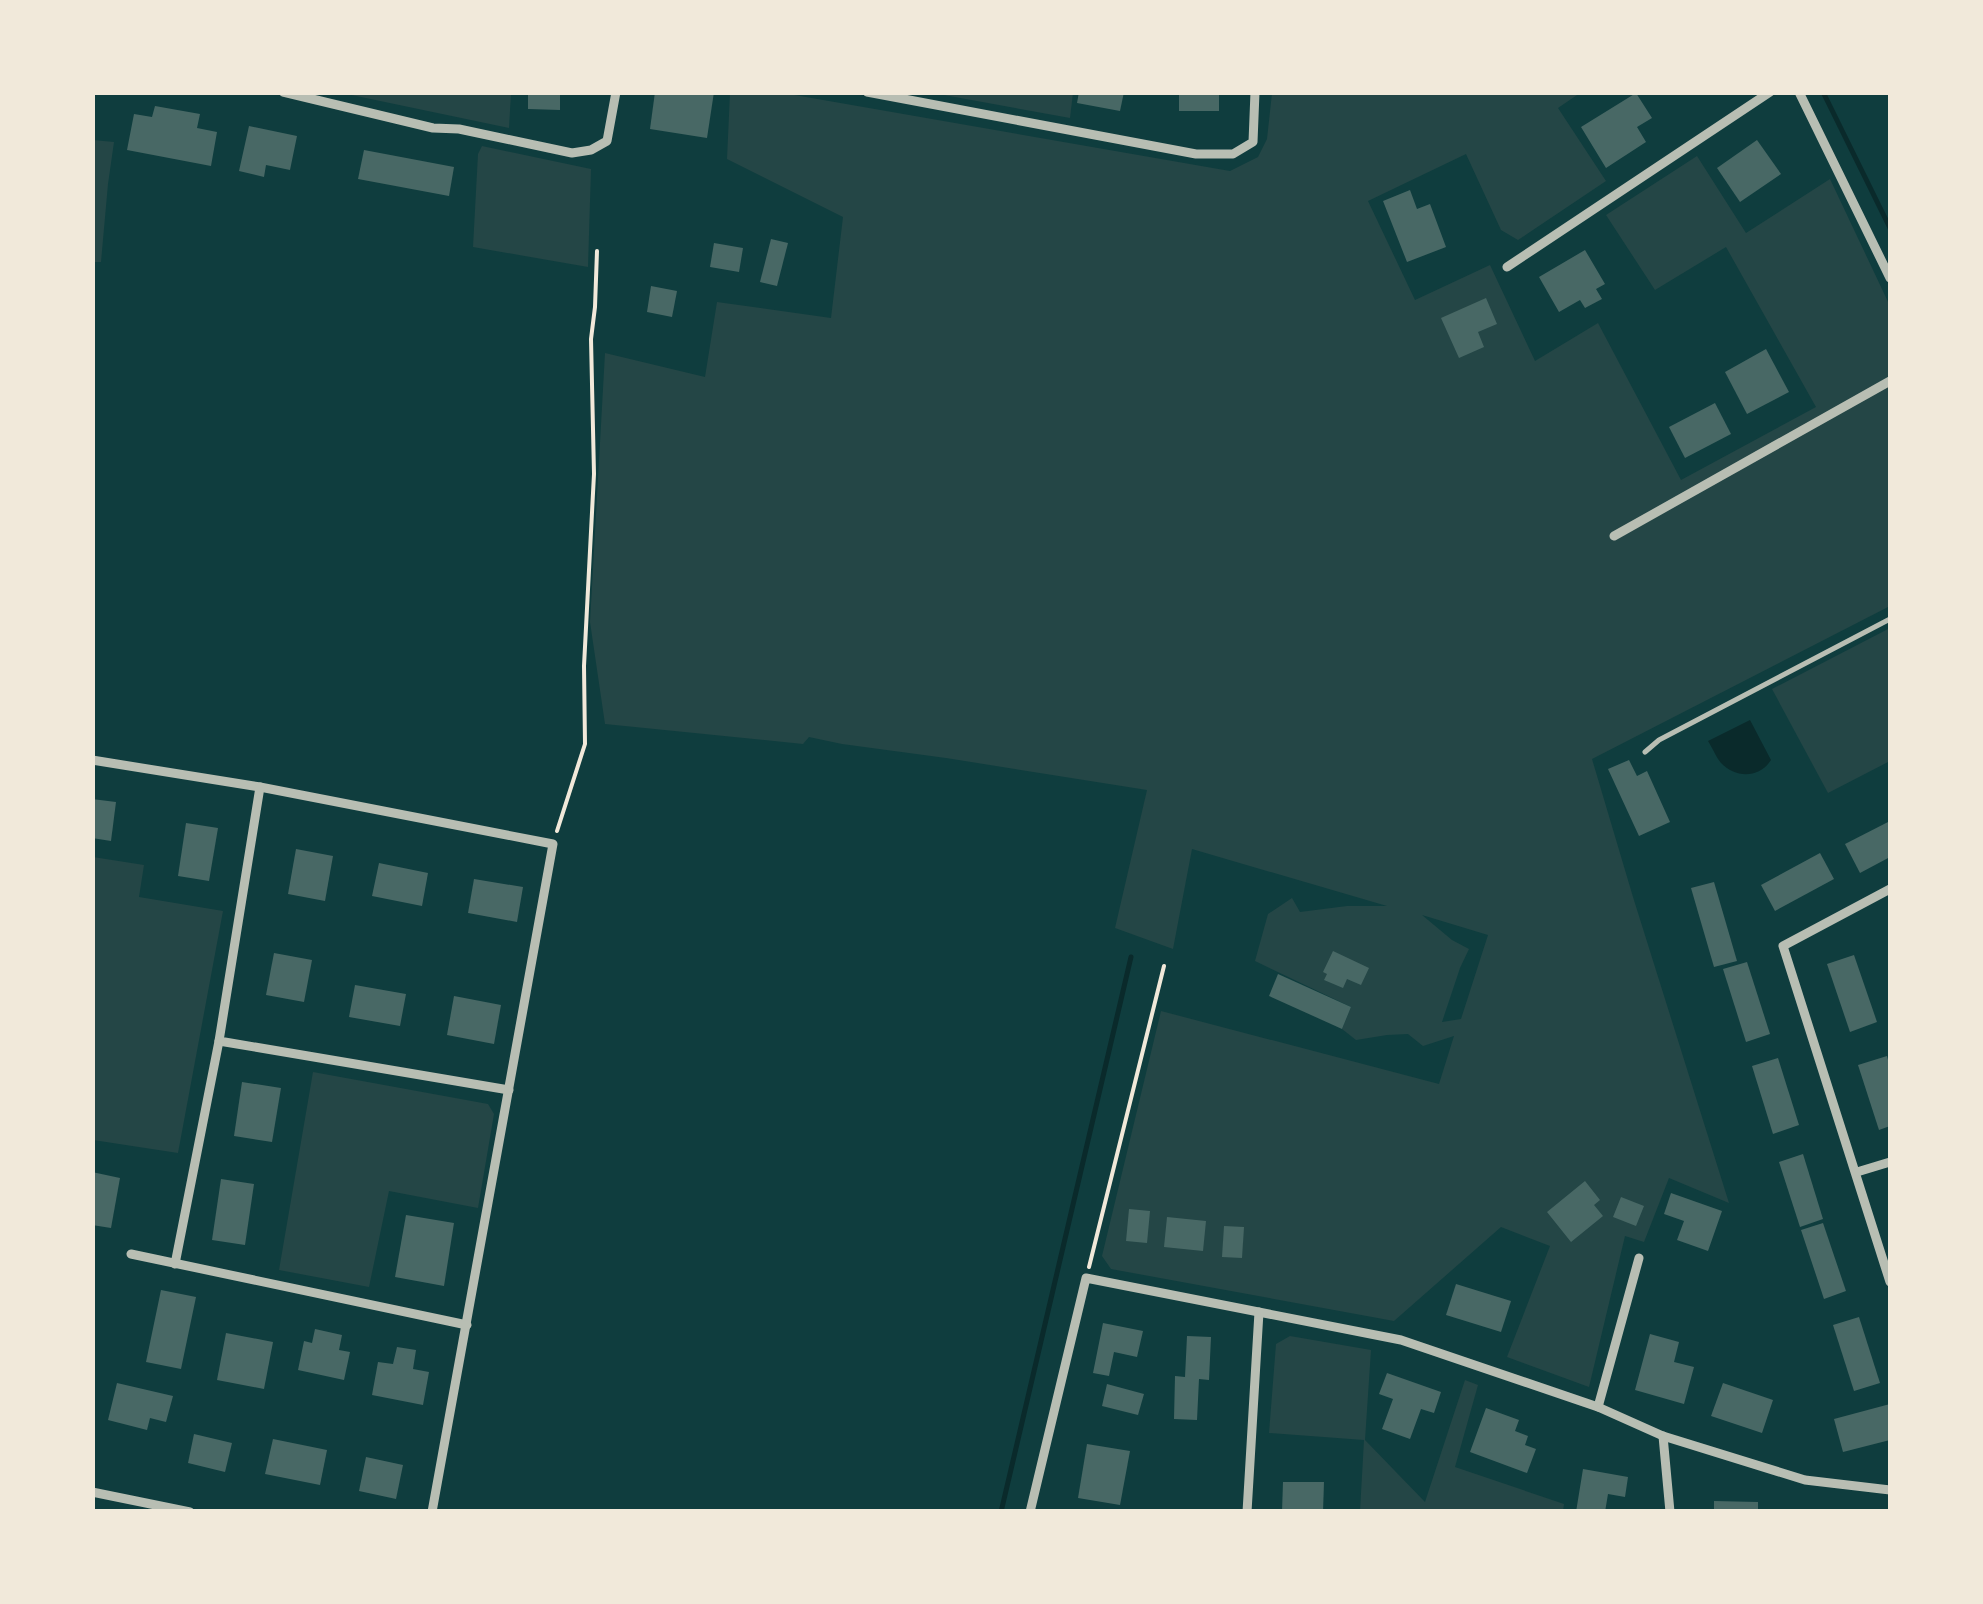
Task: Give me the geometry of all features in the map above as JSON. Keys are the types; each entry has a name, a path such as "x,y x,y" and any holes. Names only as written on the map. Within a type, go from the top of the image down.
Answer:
{"street":[{"path":"283,92 432,128 459,128 572,153 592,150 607,141 616,92"},
{"path":"868,92 1196,154 1233,154 1254,142 1255,92"},
{"path":"1507,267 1770,92"},
{"path":"1798,92 1890,278"},
{"path":"1614,536 1890,382"},
{"path":"92,760 260,787 553,844 432,1512"},
{"path":"175,1264 219,1041 260,787"},
{"path":"1890,888 1782,946 1890,1282"},
{"path":"219,1041 509,1090"},
{"path":"1857,1172 1890,1162"},
{"path":"131,1254 467,1325"},
{"path":"1598,1408 1640,1258"},
{"path":"1030,1512 1086,1278 1401,1340 1598,1408 1664,1436 1804,1480 1890,1490"},
{"path":"1247,1512 1258,1312"},
{"path":"1664,1436 1670,1512"},
{"path":"92,1492 190,1512"}],"lane":[{"path":"1646,752 1659,740 1890,619"}],"path":[{"path":"553,844 585,744 584,666 594,474 591,339 597,251"},
{"path":"1086,1278 1164,966"}],"shaded area":[{"path":"342,93 511,93 509,128"},
{"path":"730,93 783,93 1230,171 1258,157 1267,139 1272,93 1580,93 1558,108 1606,181 1518,240 1501,230 1466,154 1368,201 1415,300 1490,265 1535,361 1598,323 1681,480 1816,407 1726,247 1655,290 1606,215 1697,156 1746,233 1830,179 1890,306 1890,606 1592,759 1729,1203 1669,1178 1644,1242 1625,1236 1589,1387 1507,1357 1550,1246 1501,1227 1394,1321 1111,1269 1102,1256 1161,1011 1439,1084 1454,1036 1423,1046 1408,1034 1356,1040 1342,1029 1351,1007 1255,961 1268,914 1292,898 1300,912 1387,906 1192,849 1173,949 1115,928 1147,790 809,737 803,744 605,724 590,622 605,353 705,377 717,302 831,318 843,217 727,159","holes":["1422,915 1488,935 1461,1019 1442,1022 1469,949"]},
{"path":"933,93 1073,93 1070,118"},
{"path":"93,140 114,142 101,262 93,262"},
{"path":"482,146 591,169 588,267 473,247 478,154"},
{"path":"1890,628 1890,761 1828,793 1772,689"},
{"path":"1750,720 1771,760 1760,771 1740,774 1721,763 1708,741"},
{"path":"93,857 144,865 139,897 223,911 178,1153 93,1140"},
{"path":"313,1072 488,1104 494,1114 478,1208 389,1191 369,1287 279,1270"},
{"path":"1290,1336 1371,1350 1365,1440 1425,1502 1465,1380 1478,1385 1455,1467 1564,1504 1563,1511 1360,1511 1364,1440 1269,1433 1276,1344"}],"building":[{"path":"528,92 560,92 560,110 528,109"},
{"path":"655,92 714,92 707,138 650,129"},
{"path":"1079,92 1124,92 1120,111 1077,103"},
{"path":"1179,92 1219,92 1219,111 1179,111"},
{"path":"1636,93 1652,118 1637,127 1646,142 1606,168 1581,127"},
{"path":"155,106 200,114 197,128 217,132 211,166 127,150 134,114 152,117"},
{"path":"249,126 297,136 290,170 266,165 264,177 239,171"},
{"path":"1757,140 1781,174 1740,202 1717,168"},
{"path":"364,150 454,167 449,196 358,179"},
{"path":"1410,190 1417,209 1430,204 1446,247 1407,262 1383,201"},
{"path":"771,239 788,243 777,286 760,282"},
{"path":"714,243 743,248 739,272 710,267"},
{"path":"1585,250 1605,284 1596,289 1602,299 1585,308 1580,300 1559,312 1539,277"},
{"path":"651,286 677,291 672,317 647,312"},
{"path":"1486,298 1497,324 1478,332 1484,347 1459,358 1441,318"},
{"path":"1766,349 1789,392 1747,414 1725,372"},
{"path":"1715,403 1731,434 1685,458 1669,427"},
{"path":"1629,760 1637,776 1647,771 1670,822 1639,836 1608,769"},
{"path":"92,799 116,802 111,841 92,838"},
{"path":"1890,821 1890,857 1860,873 1845,844"},
{"path":"186,823 218,828 209,881 178,876"},
{"path":"296,849 333,856 325,901 288,894"},
{"path":"1820,853 1834,879 1775,911 1761,885"},
{"path":"379,863 428,873 422,906 372,896"},
{"path":"474,879 523,887 517,922 468,913"},
{"path":"1714,882 1737,961 1714,967 1691,888"},
{"path":"1333,951 1369,968 1361,985 1347,979 1343,988 1324,980 1327,974 1323,972"},
{"path":"274,953 312,960 304,1002 266,995"},
{"path":"1854,955 1877,1022 1850,1032 1827,964"},
{"path":"1747,962 1770,1034 1746,1042 1723,969"},
{"path":"1278,974 1351,1007 1342,1029 1269,996"},
{"path":"355,985 406,994 400,1026 349,1017"},
{"path":"454,996 501,1005 494,1044 447,1035"},
{"path":"1887,1056 1890,1126 1879,1130 1858,1065"},
{"path":"1778,1058 1799,1125 1773,1134 1752,1066"},
{"path":"242,1082 281,1088 272,1142 234,1136"},
{"path":"1803,1154 1823,1219 1800,1227 1779,1162"},
{"path":"92,1172 120,1178 111,1228 92,1225"},
{"path":"221,1179 254,1184 245,1245 212,1240"},
{"path":"1585,1181 1600,1200 1594,1205 1603,1216 1571,1242 1547,1212"},
{"path":"1671,1193 1722,1211 1708,1251 1677,1240 1684,1221 1664,1214"},
{"path":"1621,1197 1644,1206 1636,1226 1613,1217"},
{"path":"1129,1209 1150,1211 1147,1243 1126,1241"},
{"path":"406,1215 454,1223 444,1286 395,1277"},
{"path":"1167,1217 1206,1221 1203,1251 1164,1247"},
{"path":"1823,1223 1846,1291 1824,1299 1801,1230"},
{"path":"1224,1226 1244,1227 1242,1258 1222,1257"},
{"path":"1456,1284 1511,1301 1501,1332 1446,1315"},
{"path":"161,1290 196,1297 181,1369 146,1362"},
{"path":"1859,1317 1880,1383 1854,1391 1833,1325"},
{"path":"1103,1323 1143,1331 1137,1357 1114,1352 1109,1376 1093,1373"},
{"path":"315,1329 342,1335 339,1350 350,1352 344,1380 298,1370 304,1341 312,1343"},
{"path":"226,1333 273,1342 264,1389 217,1380"},
{"path":"1650,1334 1679,1342 1674,1362 1694,1367 1684,1404 1635,1390"},
{"path":"1187,1336 1211,1337 1209,1380 1199,1379 1197,1420 1174,1419 1175,1376 1185,1377"},
{"path":"397,1347 416,1350 413,1369 429,1372 423,1405 372,1395 378,1362 393,1364"},
{"path":"1387,1373 1441,1392 1434,1413 1421,1409 1410,1439 1382,1429 1393,1399 1379,1394"},
{"path":"117,1383 173,1396 166,1422 150,1418 147,1430 108,1420"},
{"path":"1723,1383 1773,1400 1762,1433 1711,1416"},
{"path":"1107,1384 1144,1394 1138,1415 1102,1406"},
{"path":"1890,1404 1890,1440 1843,1452 1834,1419"},
{"path":"1486,1408 1519,1420 1515,1431 1528,1436 1525,1445 1536,1449 1527,1473 1470,1452"},
{"path":"194,1434 232,1443 225,1472 188,1463"},
{"path":"273,1439 327,1450 320,1485 265,1474"},
{"path":"1087,1444 1130,1451 1120,1505 1078,1498"},
{"path":"366,1457 403,1465 396,1499 359,1491"},
{"path":"1583,1469 1628,1477 1625,1497 1608,1494 1605,1512 1576,1512"},
{"path":"1283,1482 1324,1482 1323,1512 1282,1512"},
{"path":"1714,1501 1758,1502 1758,1512 1714,1512"}],"waterway":[{"path":"1823,92 1890,228"},
{"path":"1001,1512 1131,957"}]}
